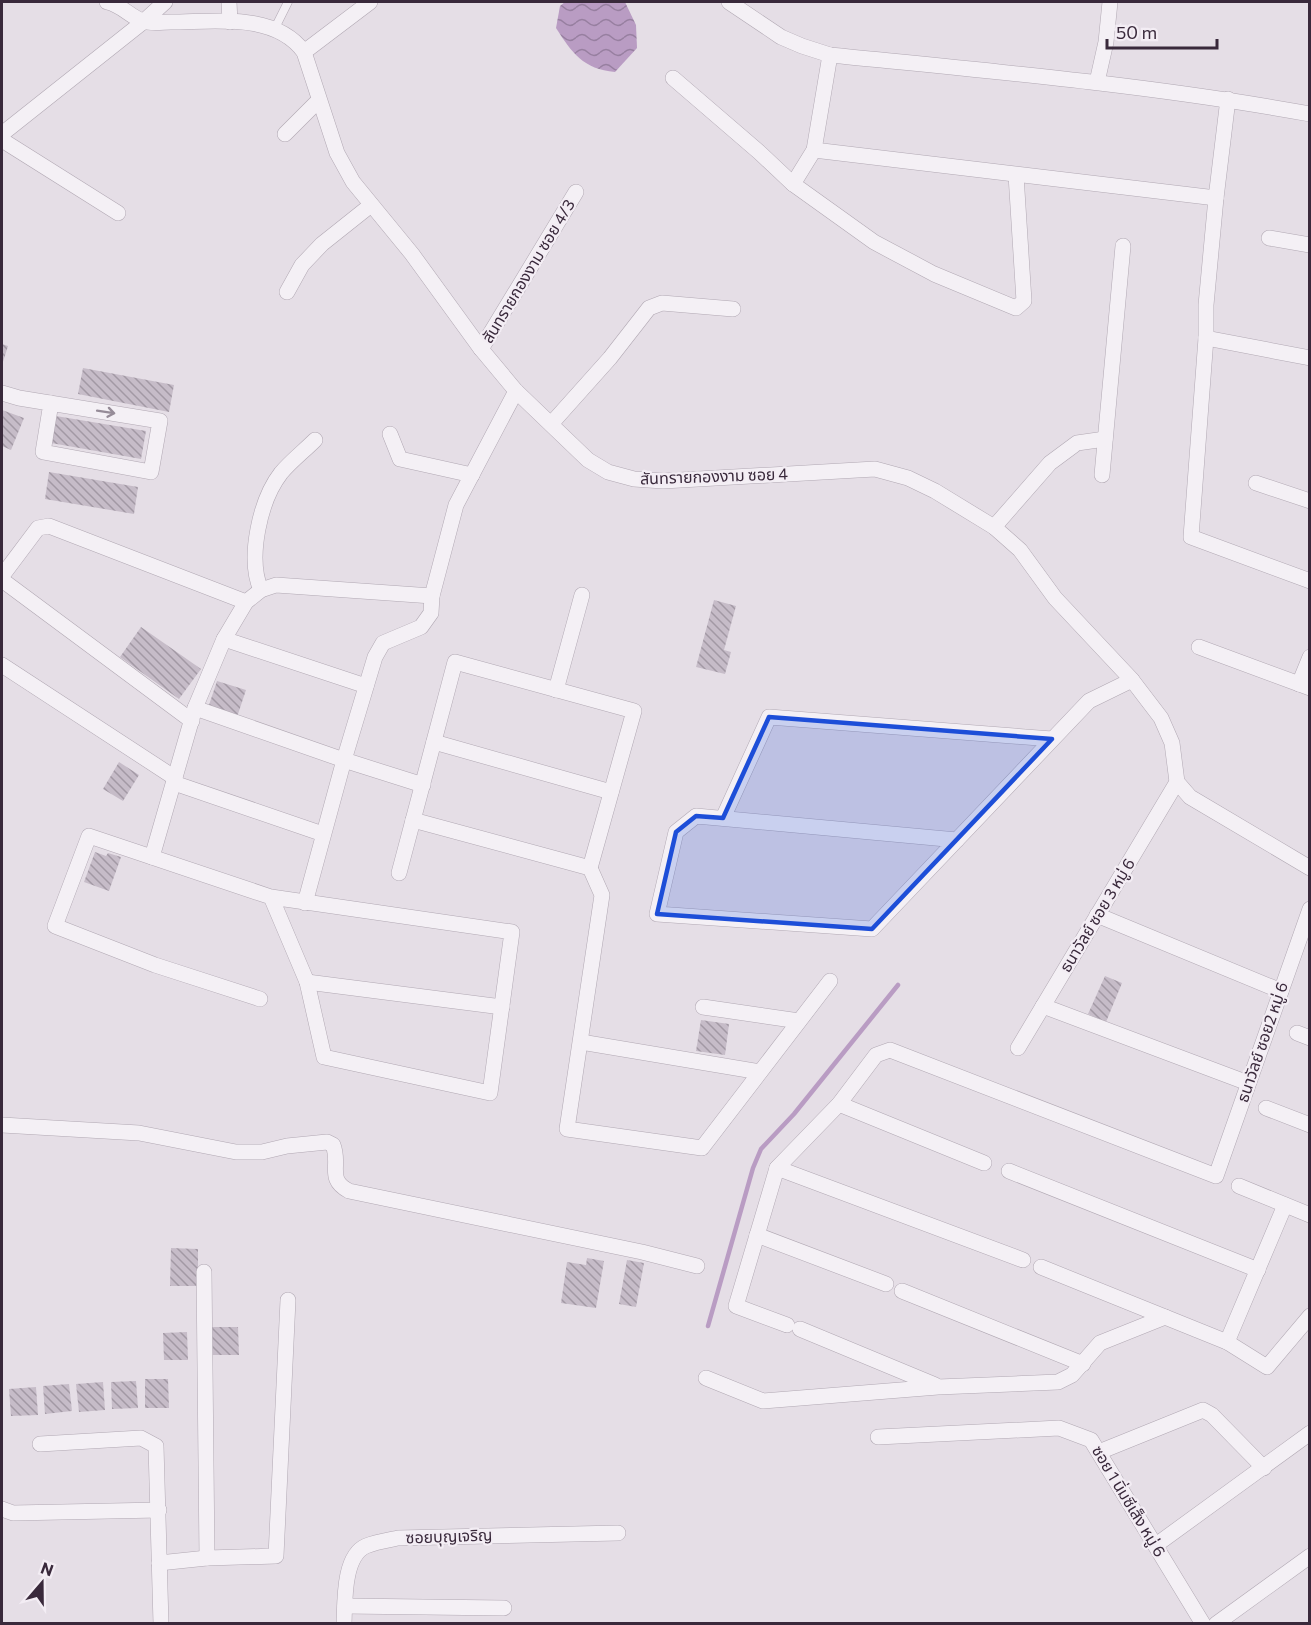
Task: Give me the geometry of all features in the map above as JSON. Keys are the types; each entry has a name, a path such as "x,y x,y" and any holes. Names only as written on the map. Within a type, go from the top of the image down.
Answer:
{"street":[{"path":"114,2 143,22"},
{"path":"2,134 165,2"},
{"path":"229,2 230,22"},
{"path":"304,52 370,2"},
{"path":"729,2 781,37 830,55 1097,82 1228,99 1310,114"},
{"path":"1097,82 1106,42 1110,2"},
{"name":"สันทรายกองงาม ซอย 4","path":"143,22 230,22 275,28 296,41 304,52 337,153 353,182 412,254 481,349 516,391 588,460 608,472 634,479 663,481 875,469 908,478 935,491 994,527 1020,550 1055,598 1132,680 1161,718 1172,743 1177,782"},
{"path":"793,184 814,150 830,55"},
{"path":"673,78 793,184 874,242 933,274 1016,308 1024,301 1016,175"},
{"path":"1228,99 1206,305 1206,338 1191,537 1310,581"},
{"path":"285,134 320,100"},
{"path":"2,140 118,213"},
{"path":"814,150 1216,198"},
{"name":"สันทรายกองงาม ซอย 4/3","path":"481,349 576,192"},
{"path":"287,292 302,265 322,244 372,206"},
{"path":"1269,238 1310,245"},
{"path":"1102,475 1123,246"},
{"path":"551,424 610,358 649,308 663,303 733,309"},
{"path":"1206,338 1310,358"},
{"path":"304,903 375,657 383,643 421,627 431,614 432,596 456,505 516,391"},
{"path":"2,393 19,398 51,403 160,421 151,472 43,452 51,403"},
{"path":"390,434 400,459 472,475"},
{"path":"994,527 1050,463 1077,443 1105,439"},
{"path":"261,590 256,580 254,553 270,491 281,473 315,440"},
{"path":"1256,483 1310,501"},
{"path":"246,603 50,526 38,528 2,578 194,714 423,785"},
{"path":"152,857 194,714 224,639 246,603 261,590 276,585 432,596"},
{"path":"556,690 582,595"},
{"path":"224,639 366,686"},
{"path":"1199,647 1304,686 1310,657"},
{"path":"399,873 455,662 634,711 590,868 603,895 567,1129 702,1148 830,981"},
{"path":"2,665 174,780 323,834"},
{"path":"957,840 696,816 676,832 657,914 872,929 957,840 1052,739 1089,701 1132,680"},
{"path":"723,818 769,717 1052,739"},
{"path":"434,742 611,792"},
{"path":"1177,782 1190,797 1310,868"},
{"name":"ธนาวัลย์ ซอย 3 หมู่ 6","path":"1018,1048 1177,782"},
{"path":"413,820 590,868"},
{"path":"260,999 155,965 55,926 89,836 271,897 512,932 490,1093 324,1058 306,982 271,897"},
{"name":"ธนาวัลย์ ซอย2 หมู่ 6","path":"839,1104 876,1055 890,1050 1216,1176 1310,909"},
{"path":"1097,915 1281,990"},
{"path":"306,982 502,1007"},
{"path":"1043,1006 1248,1083"},
{"path":"703,1007 799,1021"},
{"path":"580,1042 760,1072"},
{"path":"938,1387 736,1306 777,1168 839,1104 984,1163"},
{"path":"1266,1108 1310,1125"},
{"path":"2,1125 139,1133 236,1152 261,1152 286,1146 327,1142 333,1145 335,1151 336,1178 340,1186 349,1191 642,1252 697,1266"},
{"path":"777,1168 1023,1260"},
{"path":"1009,1172 1258,1270"},
{"path":"1239,1186 1310,1215"},
{"path":"1227,1342 1285,1205"},
{"path":"757,1235 886,1284"},
{"path":"1041,1267 1227,1342 1267,1367 1308,1322"},
{"path":"204,1272 207,1558"},
{"path":"902,1291 1083,1364"},
{"path":"159,1563 207,1558 276,1556 288,1300"},
{"path":"706,1378 763,1401 938,1387 1058,1382 1072,1375 1100,1343 1165,1317"},
{"path":"1099,1452 1203,1410 1212,1415 1264,1468"},
{"name":"ซอย 1 นิ่มซีเส็ง หมู่ 6","path":"878,1437 1059,1428 1091,1440 1203,1623"},
{"path":"1156,1545 1310,1433"},
{"path":"40,1444 141,1438 156,1446 161,1623"},
{"path":"2,1509 13,1513 159,1510"},
{"name":"ซอยบุญเจริญ","path":"344,1623 346,1590 352,1558 365,1546 398,1538 618,1533"},
{"path":"1216,1623 1310,1556"},
{"path":"345,1606 504,1608"}],"lane":[{"path":"275,28 288,2"}],"highlighted area":[{"path":"769,717 1052,739 872,929 657,914 676,832 696,816 723,818"}],"water":[{"path":"565,2 625,2 636,25 637,48 615,72 586,63 567,45 556,28 560,6"}],"building":[{"path":"2,344 8,346 2,365"},
{"path":"83,368 174,385 169,412 78,394"},
{"path":"2,410 24,418 11,450 2,446"},
{"path":"56,416 146,431 141,459 51,443"},
{"path":"49,472 138,487 134,514 45,499"},
{"path":"714,600 736,606 724,650 731,652 725,674 696,667"},
{"path":"141,627 201,669 179,699 120,657"},
{"path":"217,681 246,690 237,717 208,708"},
{"path":"119,762 139,775 123,801 103,789"},
{"path":"95,852 106,856 108,853 121,857 109,891 84,882"},
{"path":"1105,976 1122,983 1106,1022 1088,1014"},
{"path":"701,1020 729,1024 725,1055 696,1051"},
{"path":"171,1248 198,1249 198,1286 170,1286"},
{"path":"587,1258 604,1261 596,1308 561,1303 567,1262 586,1265"},
{"path":"627,1260 644,1263 636,1307 619,1304"},
{"path":"211,1327 238,1327 239,1355 211,1355"},
{"path":"187,1332 188,1360 164,1360 163,1333"},
{"path":"145,1379 168,1379 169,1408 145,1408"},
{"path":"136,1381 138,1408 112,1409 111,1382"},
{"path":"103,1382 105,1410 79,1412 76,1384"},
{"path":"69,1384 72,1411 45,1414 43,1386"},
{"path":"36,1387 38,1415 11,1416 9,1389"}],"waterway":[{"path":"708,1326 753,1168 761,1149 794,1114 898,985"}]}
